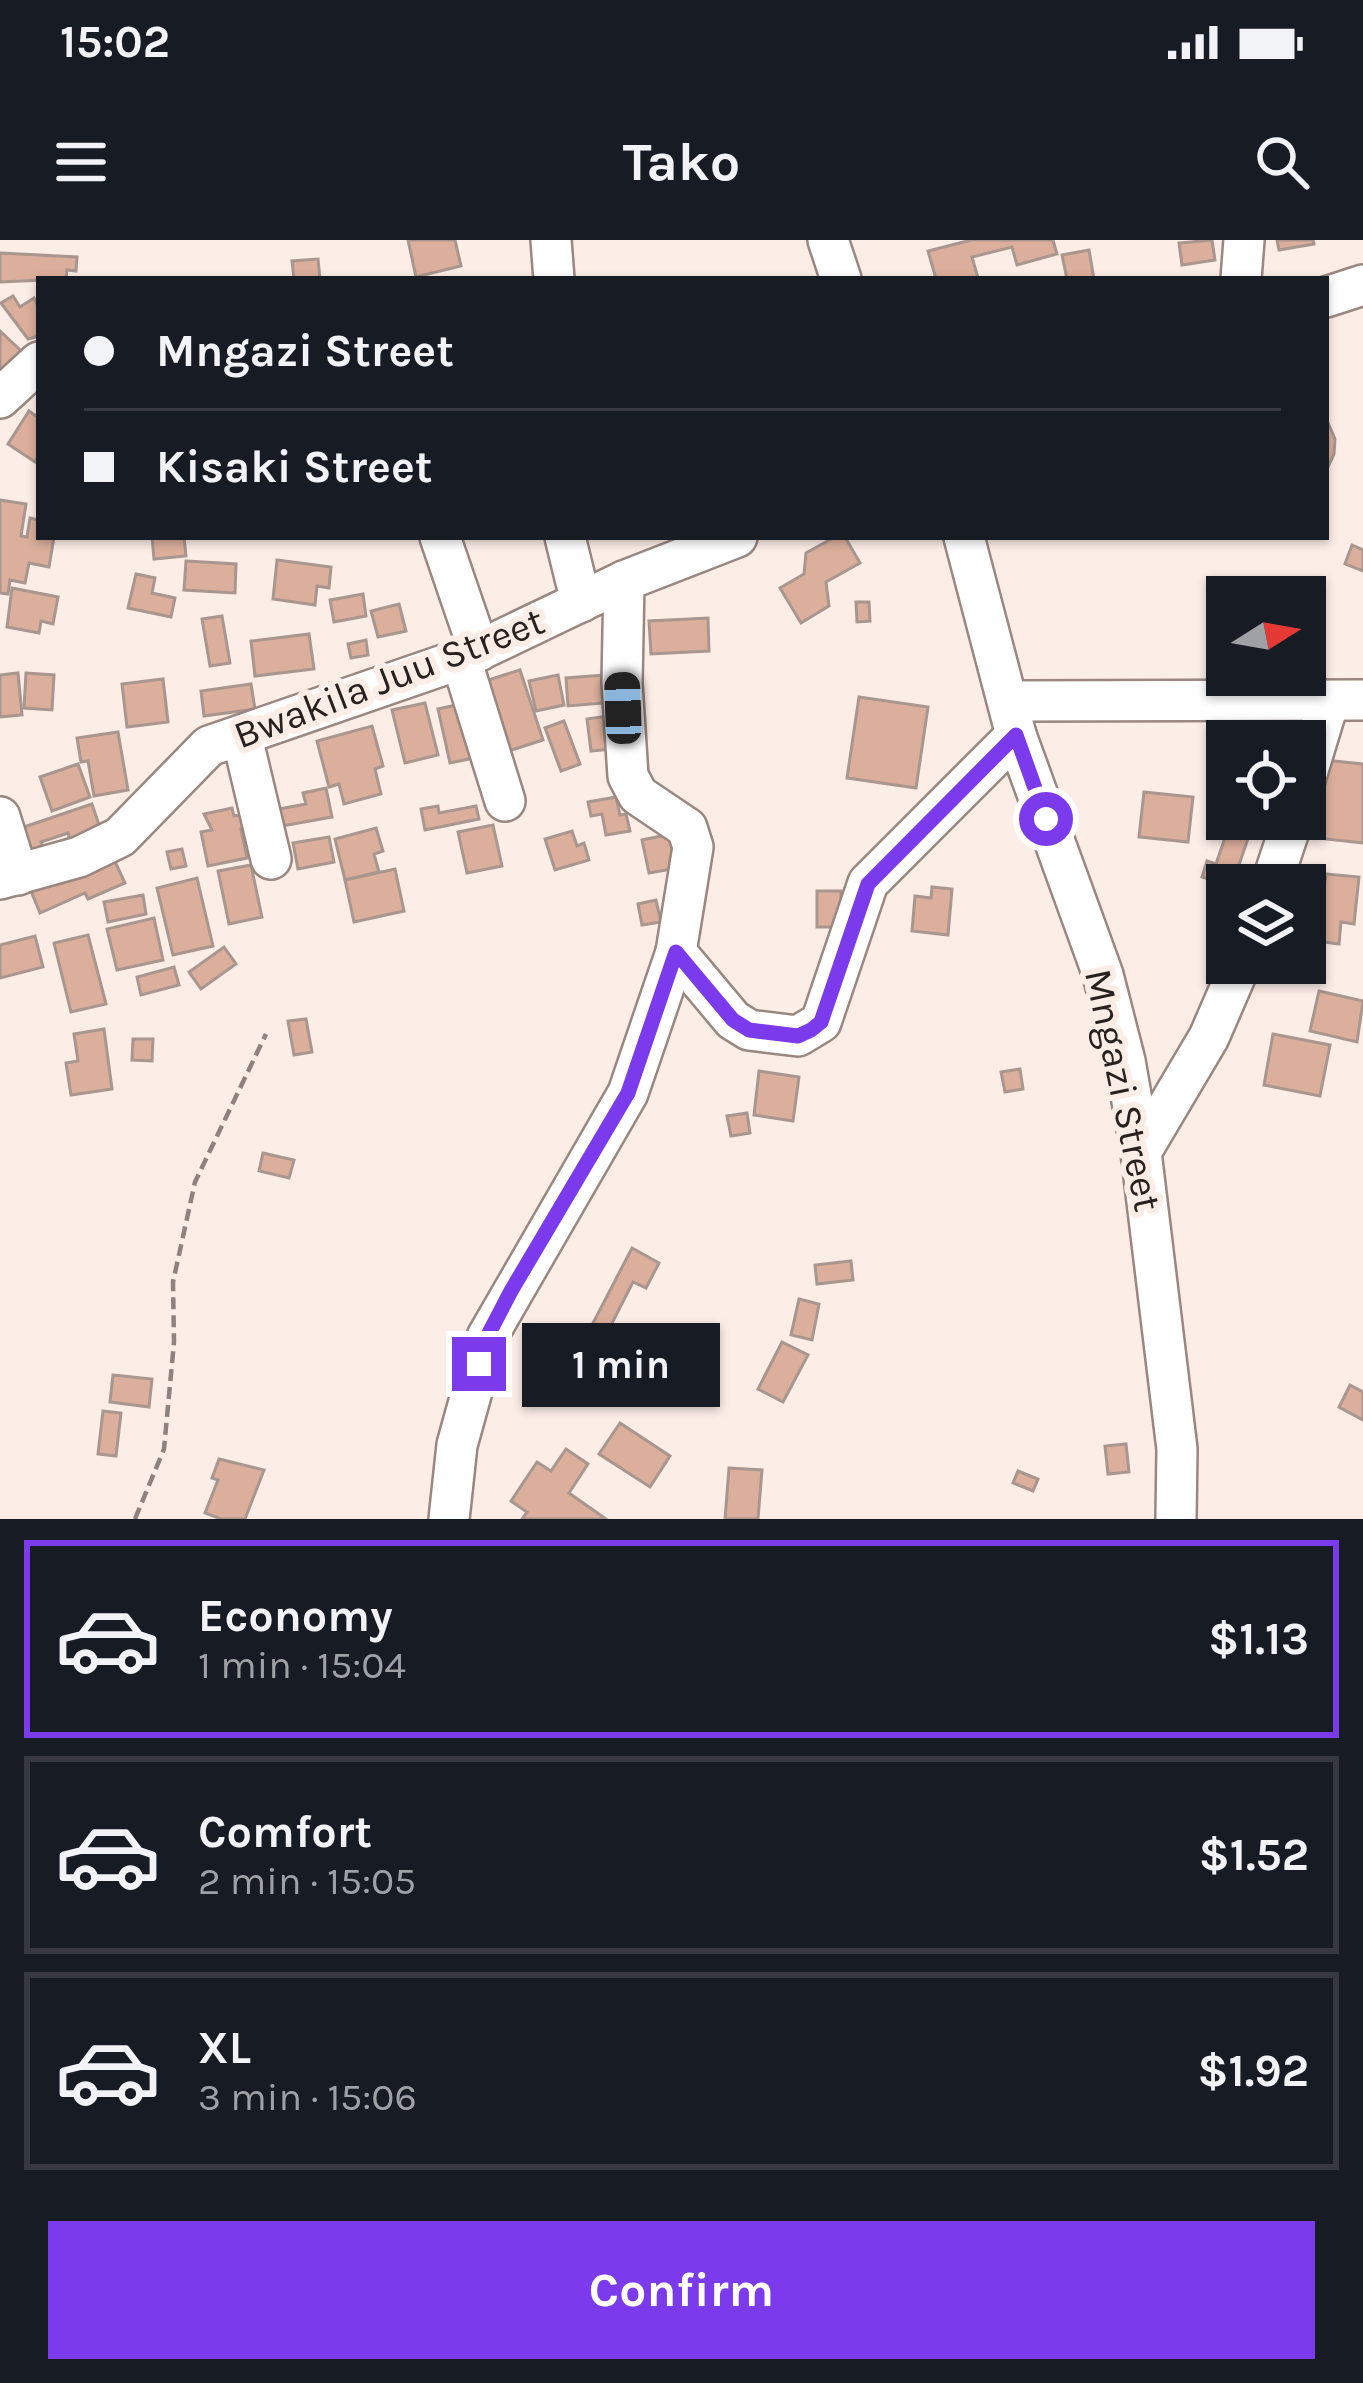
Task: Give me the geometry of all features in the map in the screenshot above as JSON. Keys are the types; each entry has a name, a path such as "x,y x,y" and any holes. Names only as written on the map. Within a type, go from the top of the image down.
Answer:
{"street":[{"path":"551,240 554,276"},
{"path":"1241,276 1244,240"},
{"path":"1329,296 1363,285"},
{"path":"0,398 36,365"},
{"path":"441,540 505,800"},
{"path":"566,540 581,602"},
{"name":"Bwakila Juu Street","path":"9,877 79,857 120,837 209,746 470,655 624,581 728,540"},
{"name":"Mngazi Street","path":"965,540 1012,718 1103,975 1125,1061 1141,1152 1177,1449 1176,1519"},
{"path":"449,1519 457,1445 487,1337 628,1093 676,952 693,847 686,828 638,795 628,776 622,683 624,581"},
{"path":"676,952 733,1020 749,1030 798,1036 821,1022 868,884 1012,718 1346,700"},
{"path":"1326,739 1346,700"},
{"path":"242,737 272,859"},
{"path":"0,817 9,877"},
{"path":"1141,1152 1209,1037 1232,984"}],"path":[{"path":"135,1519 164,1449 174,1342 173,1282 195,1182 266,1034"}],"building":[{"path":"408,240 455,240 461,266 416,276"},
{"path":"971,240 1053,240 1057,254 1017,265 1012,247 972,257 977,276 935,276 928,251"},
{"path":"1212,240 1215,260 1182,265 1179,243"},
{"path":"1277,240 1313,240 1314,244 1279,250"},
{"path":"1089,250 1093,276 1066,276 1062,255"},
{"path":"0,253 77,257 76,271 67,270 66,276 0,282"},
{"path":"318,259 320,276 294,276 292,261"},
{"path":"13,296 20,307 34,298 36,337 28,339 1,303"},
{"path":"0,331 32,361 0,394"},
{"path":"29,411 36,416 35,462 8,444"},
{"path":"1329,425 1335,439 1329,465"},
{"path":"0,500 26,504 21,536 27,537 30,518 36,519 36,540 54,540 49,567 29,563 25,583 10,580 8,594 0,593"},
{"path":"152,540 184,540 186,556 154,559"},
{"path":"830,540 847,540 860,563 826,582 829,606 801,623 780,588 804,574 806,553"},
{"path":"1352,545 1363,550 1363,571 1345,564"},
{"path":"277,560 331,567 329,588 317,586 315,605 273,599"},
{"path":"186,561 236,564 235,593 184,590"},
{"path":"136,574 155,578 152,593 175,598 171,617 128,608"},
{"path":"12,588 58,597 53,624 41,621 39,633 7,627"},
{"path":"363,594 366,616 334,622 330,600"},
{"path":"856,602 869,602 870,621 857,622"},
{"path":"399,604 406,631 378,637 371,611"},
{"path":"222,616 230,663 210,666 202,619"},
{"path":"708,618 709,651 651,654 649,621"},
{"path":"309,634 314,669 255,676 251,641"},
{"path":"366,640 368,655 351,658 348,644"},
{"path":"520,670 543,740 505,752 482,682"},
{"path":"18,673 22,715 0,717 0,675"},
{"path":"26,673 54,675 52,710 24,708"},
{"path":"558,675 564,705 536,711 529,681"},
{"path":"604,675 616,702 568,706 566,678"},
{"path":"163,679 168,722 127,727 122,684"},
{"path":"251,684 255,709 204,716 201,691"},
{"path":"859,697 928,707 916,788 847,778"},
{"path":"470,702 483,756 450,763 438,709"},
{"path":"425,703 438,755 405,763 392,710"},
{"path":"609,716 613,749 591,751 587,719"},
{"path":"564,721 580,764 561,771 545,728"},
{"path":"372,726 383,766 375,769 381,794 344,804 339,784 329,787 317,741"},
{"path":"118,732 128,790 94,796 88,761 81,762 77,738"},
{"path":"1326,760 1363,764 1363,843 1326,839"},
{"path":"78,764 90,797 52,811 40,777"},
{"path":"326,788 332,817 282,826 279,809 306,804 303,793"},
{"path":"1144,792 1193,797 1188,842 1139,837"},
{"path":"616,797 630,831 606,835 602,814 591,816 588,802"},
{"path":"92,804 102,834 71,845 68,833 41,842 47,859 30,864 18,829"},
{"path":"438,806 439,813 476,806 479,819 425,830 421,809"},
{"path":"232,808 234,816 245,814 248,828 241,829 247,858 208,866 201,832 212,830 204,814"},
{"path":"493,825 502,866 467,873 458,832"},
{"path":"376,828 383,851 374,854 379,872 345,880 335,839"},
{"path":"572,831 577,846 584,843 589,860 555,870 545,839"},
{"path":"676,833 683,867 649,873 642,840"},
{"path":"329,837 334,862 298,869 293,843"},
{"path":"1224,840 1248,840 1239,864 1216,864"},
{"path":"182,849 186,866 171,869 167,852"},
{"path":"111,853 125,883 88,899 85,893 40,913 31,891"},
{"path":"251,865 262,917 229,924 218,871"},
{"path":"395,869 404,911 354,922 345,880"},
{"path":"1326,874 1359,877 1354,924 1341,922 1339,944 1326,942"},
{"path":"197,878 213,946 173,955 157,888"},
{"path":"932,887 952,889 948,935 912,931 915,896 931,898"},
{"path":"817,891 841,891 841,927 817,927"},
{"path":"143,895 146,914 108,922 104,902"},
{"path":"656,900 661,922 642,925 638,904"},
{"path":"154,918 163,960 117,970 107,929"},
{"path":"88,935 106,1004 71,1012 54,943"},
{"path":"35,936 43,967 0,978 0,945"},
{"path":"224,947 236,964 201,989 189,972"},
{"path":"174,967 179,985 141,995 137,977"},
{"path":"1319,991 1363,1001 1357,1042 1310,1031"},
{"path":"306,1019 312,1052 294,1055 288,1021"},
{"path":"104,1029 112,1089 71,1095 66,1063 78,1061 74,1034"},
{"path":"1273,1034 1330,1045 1320,1096 1264,1085"},
{"path":"133,1039 153,1039 152,1061 132,1060"},
{"path":"1020,1069 1023,1089 1005,1092 1001,1072"},
{"path":"759,1071 799,1077 793,1121 754,1115"},
{"path":"747,1113 750,1133 731,1136 727,1116"},
{"path":"263,1153 294,1160 289,1178 259,1171"},
{"path":"632,1248 659,1263 646,1288 633,1282 607,1333 592,1325"},
{"path":"851,1261 853,1280 817,1284 815,1265"},
{"path":"799,1299 819,1304 812,1340 791,1335"},
{"path":"782,1342 808,1355 783,1402 758,1389"},
{"path":"113,1375 152,1379 149,1407 110,1402"},
{"path":"1350,1385 1363,1392 1363,1420 1339,1407"},
{"path":"103,1411 121,1413 116,1456 98,1454"},
{"path":"620,1423 670,1456 650,1487 599,1454"},
{"path":"1126,1444 1129,1472 1108,1474 1105,1446"},
{"path":"566,1449 588,1464 569,1493 606,1519 522,1519 527,1512 511,1501 537,1462 551,1471"},
{"path":"219,1459 264,1470 245,1519 205,1513 218,1480 212,1478"},
{"path":"729,1468 762,1470 758,1519 725,1519"},
{"path":"1018,1471 1038,1479 1033,1491 1013,1483"}],"route":[{"path":"479,1364 511,1291 628,1093 676,952 733,1020 749,1030 798,1036 821,1022 868,884 1016,735 1046,819"}]}
